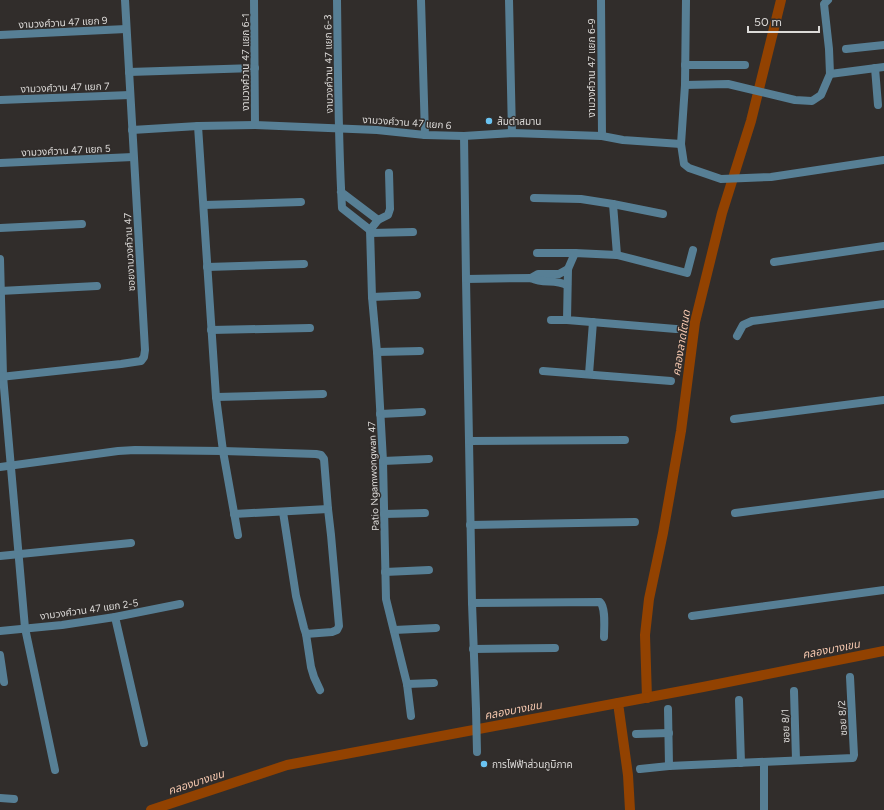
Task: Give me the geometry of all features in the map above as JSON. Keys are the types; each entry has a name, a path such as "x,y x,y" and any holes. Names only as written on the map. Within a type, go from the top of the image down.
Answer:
{"street":[{"name":"ซอยงามวงศ์วาน 47","path":"1,377 122,364 141,361 144,357 145,350 125,0"},
{"name":"งามวงศ์วาน 47 แยก 6-1","path":"254,0 255,125"},
{"name":"งามวงศ์วาน 47 แยก 6-3","path":"337,0 338,128 342,208 370,232"},
{"path":"421,0 425,135"},
{"path":"509,0 512,133"},
{"name":"งามวงศ์วาน 47 แยก 6-9","path":"601,0 602,136"},
{"path":"686,0 685,85 681,144 684,164 689,168 721,179 771,177 884,160"},
{"path":"685,85 728,84 795,100 812,101 821,95 830,74 824,4 828,0"},
{"name":"งามวงศ์วาน 47 แยก 9","path":"0,35 126,29"},
{"path":"846,50 884,45"},
{"path":"685,65 745,65"},
{"path":"830,74 884,67"},
{"path":"129,72 255,68"},
{"path":"875,68 878,105"},
{"name":"งามวงศ์วาน 47 แยก 7","path":"0,100 130,95"},
{"name":"งามวงศ์วาน 47 แยก 6","path":"132,130 198,126 255,125 377,130 425,135 464,136 512,133 602,136 623,140 681,144"},
{"path":"198,126 216,397 223,451 238,535"},
{"path":"464,136 470,525 477,752"},
{"name":"งามวงศ์วาน 47 แยก 5","path":"0,163 133,157"},
{"path":"370,232 378,220 388,215 390,209 389,174"},
{"path":"341,192 378,220"},
{"path":"534,198 581,199 663,214"},
{"path":"204,205 301,202"},
{"path":"613,204 617,255"},
{"path":"0,228 82,224"},
{"path":"370,232 413,232"},
{"name":"Patio Ngamwongwan 47","path":"370,232 372,297 377,352 383,461 386,599 407,684 410,716"},
{"path":"774,262 884,246"},
{"path":"537,253 617,255 687,273 693,250"},
{"path":"567,320 568,269 575,253"},
{"path":"0,259 1,377 11,465 25,628 55,770"},
{"path":"208,267 304,264"},
{"path":"531,278 538,274 558,274 568,269"},
{"path":"466,279 531,278 538,281 559,282 567,285"},
{"path":"1,291 97,286"},
{"path":"372,297 417,295"},
{"path":"737,336 743,325 752,321 884,304"},
{"path":"551,320 676,329"},
{"path":"589,374 594,322"},
{"path":"212,330 310,328"},
{"path":"377,352 420,351"},
{"path":"543,371 671,380"},
{"path":"216,397 323,394"},
{"path":"734,419 884,400"},
{"path":"380,414 422,412"},
{"path":"469,441 625,440"},
{"path":"0,467 129,451 223,451 321,455 324,459 339,626 337,630 332,632 306,634"},
{"path":"383,461 429,459"},
{"path":"735,513 884,494"},
{"path":"234,514 328,509"},
{"path":"283,512 296,596 306,634 311,667 314,678 320,690"},
{"path":"384,514 425,513"},
{"path":"470,525 635,522"},
{"path":"0,556 131,543"},
{"path":"385,572 429,570"},
{"path":"692,616 884,590"},
{"path":"472,603 600,602 604,610 604,636"},
{"name":"งามวงศ์วาน 47 แยก 2-5","path":"0,631 62,625 115,617 180,604"},
{"path":"115,617 144,743"},
{"path":"394,630 436,628"},
{"path":"473,649 555,648"},
{"path":"0,655 4,682"},
{"name":"ซอย 8/2","path":"796,760 853,758 850,677"},
{"path":"407,684 434,683"},
{"name":"ซอย 8/1","path":"794,691 796,760"},
{"path":"739,700 741,763"},
{"path":"668,708 669,766"},
{"path":"636,734 669,733"},
{"path":"640,769 669,766 796,760"},
{"path":"764,762 764,810"},
{"path":"0,798 14,799"}],"waterway":[{"name":"คลองลาดโตนด","path":"647,698 645,635 649,599 663,533 681,431 695,322 722,213 751,121 781,0"},
{"name":"คลองบางเขน","path":"151,810 287,765 703,687 884,651"},
{"path":"618,703 628,775 630,810"}],"place":[{"name":"ส้มตำสมาน","path":"489,121"},
{"name":"การไฟฟ้าส่วนภูมิภาค","path":"484,764"}]}
